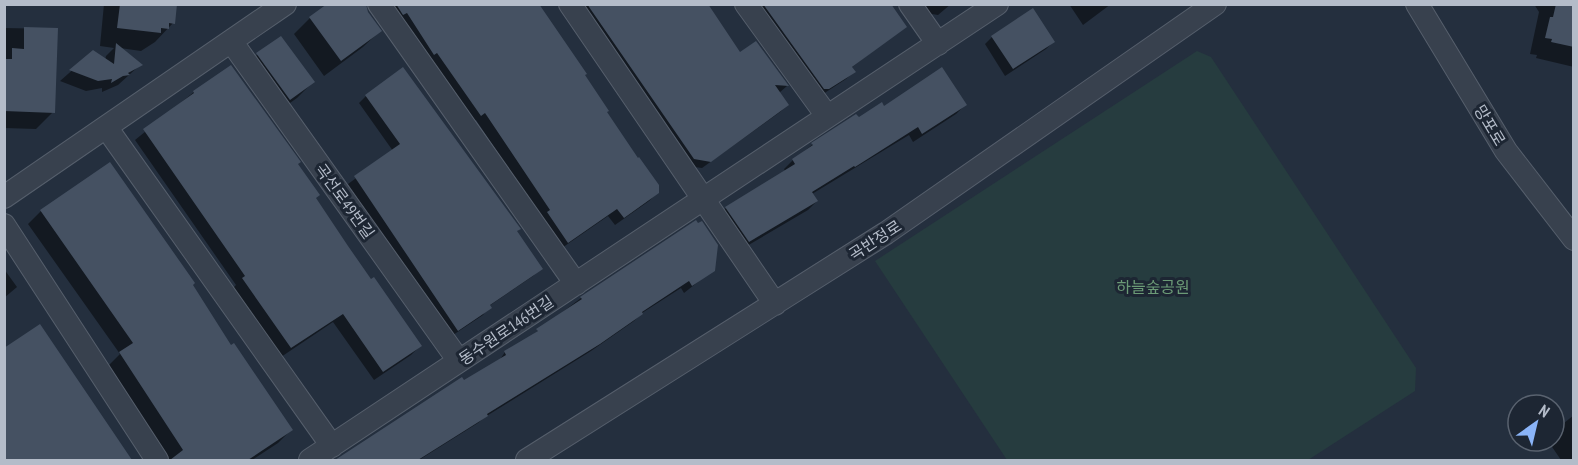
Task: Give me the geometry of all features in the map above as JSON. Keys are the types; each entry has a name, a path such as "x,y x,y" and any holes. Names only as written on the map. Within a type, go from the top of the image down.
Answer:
{"street":[{"path":"4,197 285,4"},
{"path":"379,4 576,284"},
{"path":"570,4 775,304"},
{"path":"746,4 827,116"},
{"path":"910,4 938,44"},
{"name":"동수원로146번길","path":"310,460 997,4"},
{"name":"곡반정로","path":"526,460 886,233 1215,4"},
{"name":"망포로","path":"1417,4 1506,151 1574,239"},
{"name":"곡선로49번길","path":"231,42 459,361"},
{"path":"106,127 332,446"},
{"path":"4,225 157,460"}],"green space":[{"name":"하늘숲공원","path":"1197,51 1211,57 1416,368 1415,391 1308,460 1007,460 875,261"}],"building":[{"path":"120,4 177,4 175,24 169,23 169,29 161,28 161,33 117,28"},
{"path":"327,4 366,4 368,12 382,31 341,61 309,17"},
{"path":"396,4 539,4 587,74 585,75 609,111 607,112 659,185 659,193 624,218 617,209 568,243 547,212 550,210 485,113 481,116 437,53 434,55 407,13 403,15"},
{"path":"587,4 708,4 740,52 756,41 789,86 775,85 789,105 711,162 694,159"},
{"path":"763,4 891,4 907,27 852,67 856,72 829,89 824,89"},
{"path":"1556,4 1574,4 1574,47 1551,42 1552,39 1545,38"},
{"path":"1033,8 1055,42 1013,69 991,36"},
{"path":"24,27 58,28 55,113 4,111 4,59 12,59 12,48 24,49"},
{"path":"281,36 315,82 290,100 256,53"},
{"path":"116,43 143,65 128,73 130,75 111,83 112,79 98,81 69,70 93,50 114,64"},
{"path":"231,65 301,162 298,164 320,195 316,198 348,246 371,279 374,277 422,346 383,372 343,314 291,348 242,278 245,276 143,129"},
{"path":"403,67 521,229 517,231 543,269 490,305 492,308 458,331 354,176 400,144 365,95"},
{"path":"942,67 967,105 922,134 918,127 812,192 818,201 749,242 725,207 795,164 792,159 813,145 811,143 856,114 859,117 882,102 884,106"},
{"path":"110,162 195,283 193,285 231,345 234,343 293,430 248,460 170,460 183,450 119,352 133,343 40,210"},
{"path":"696,220 698,223 702,221 718,245 715,271 692,286 689,281 642,312 643,314 600,344 418,460 335,460 462,377 464,380 506,355 504,351 538,331 536,329 582,299 580,297"},
{"path":"40,324 132,460 4,460 4,348"}]}
